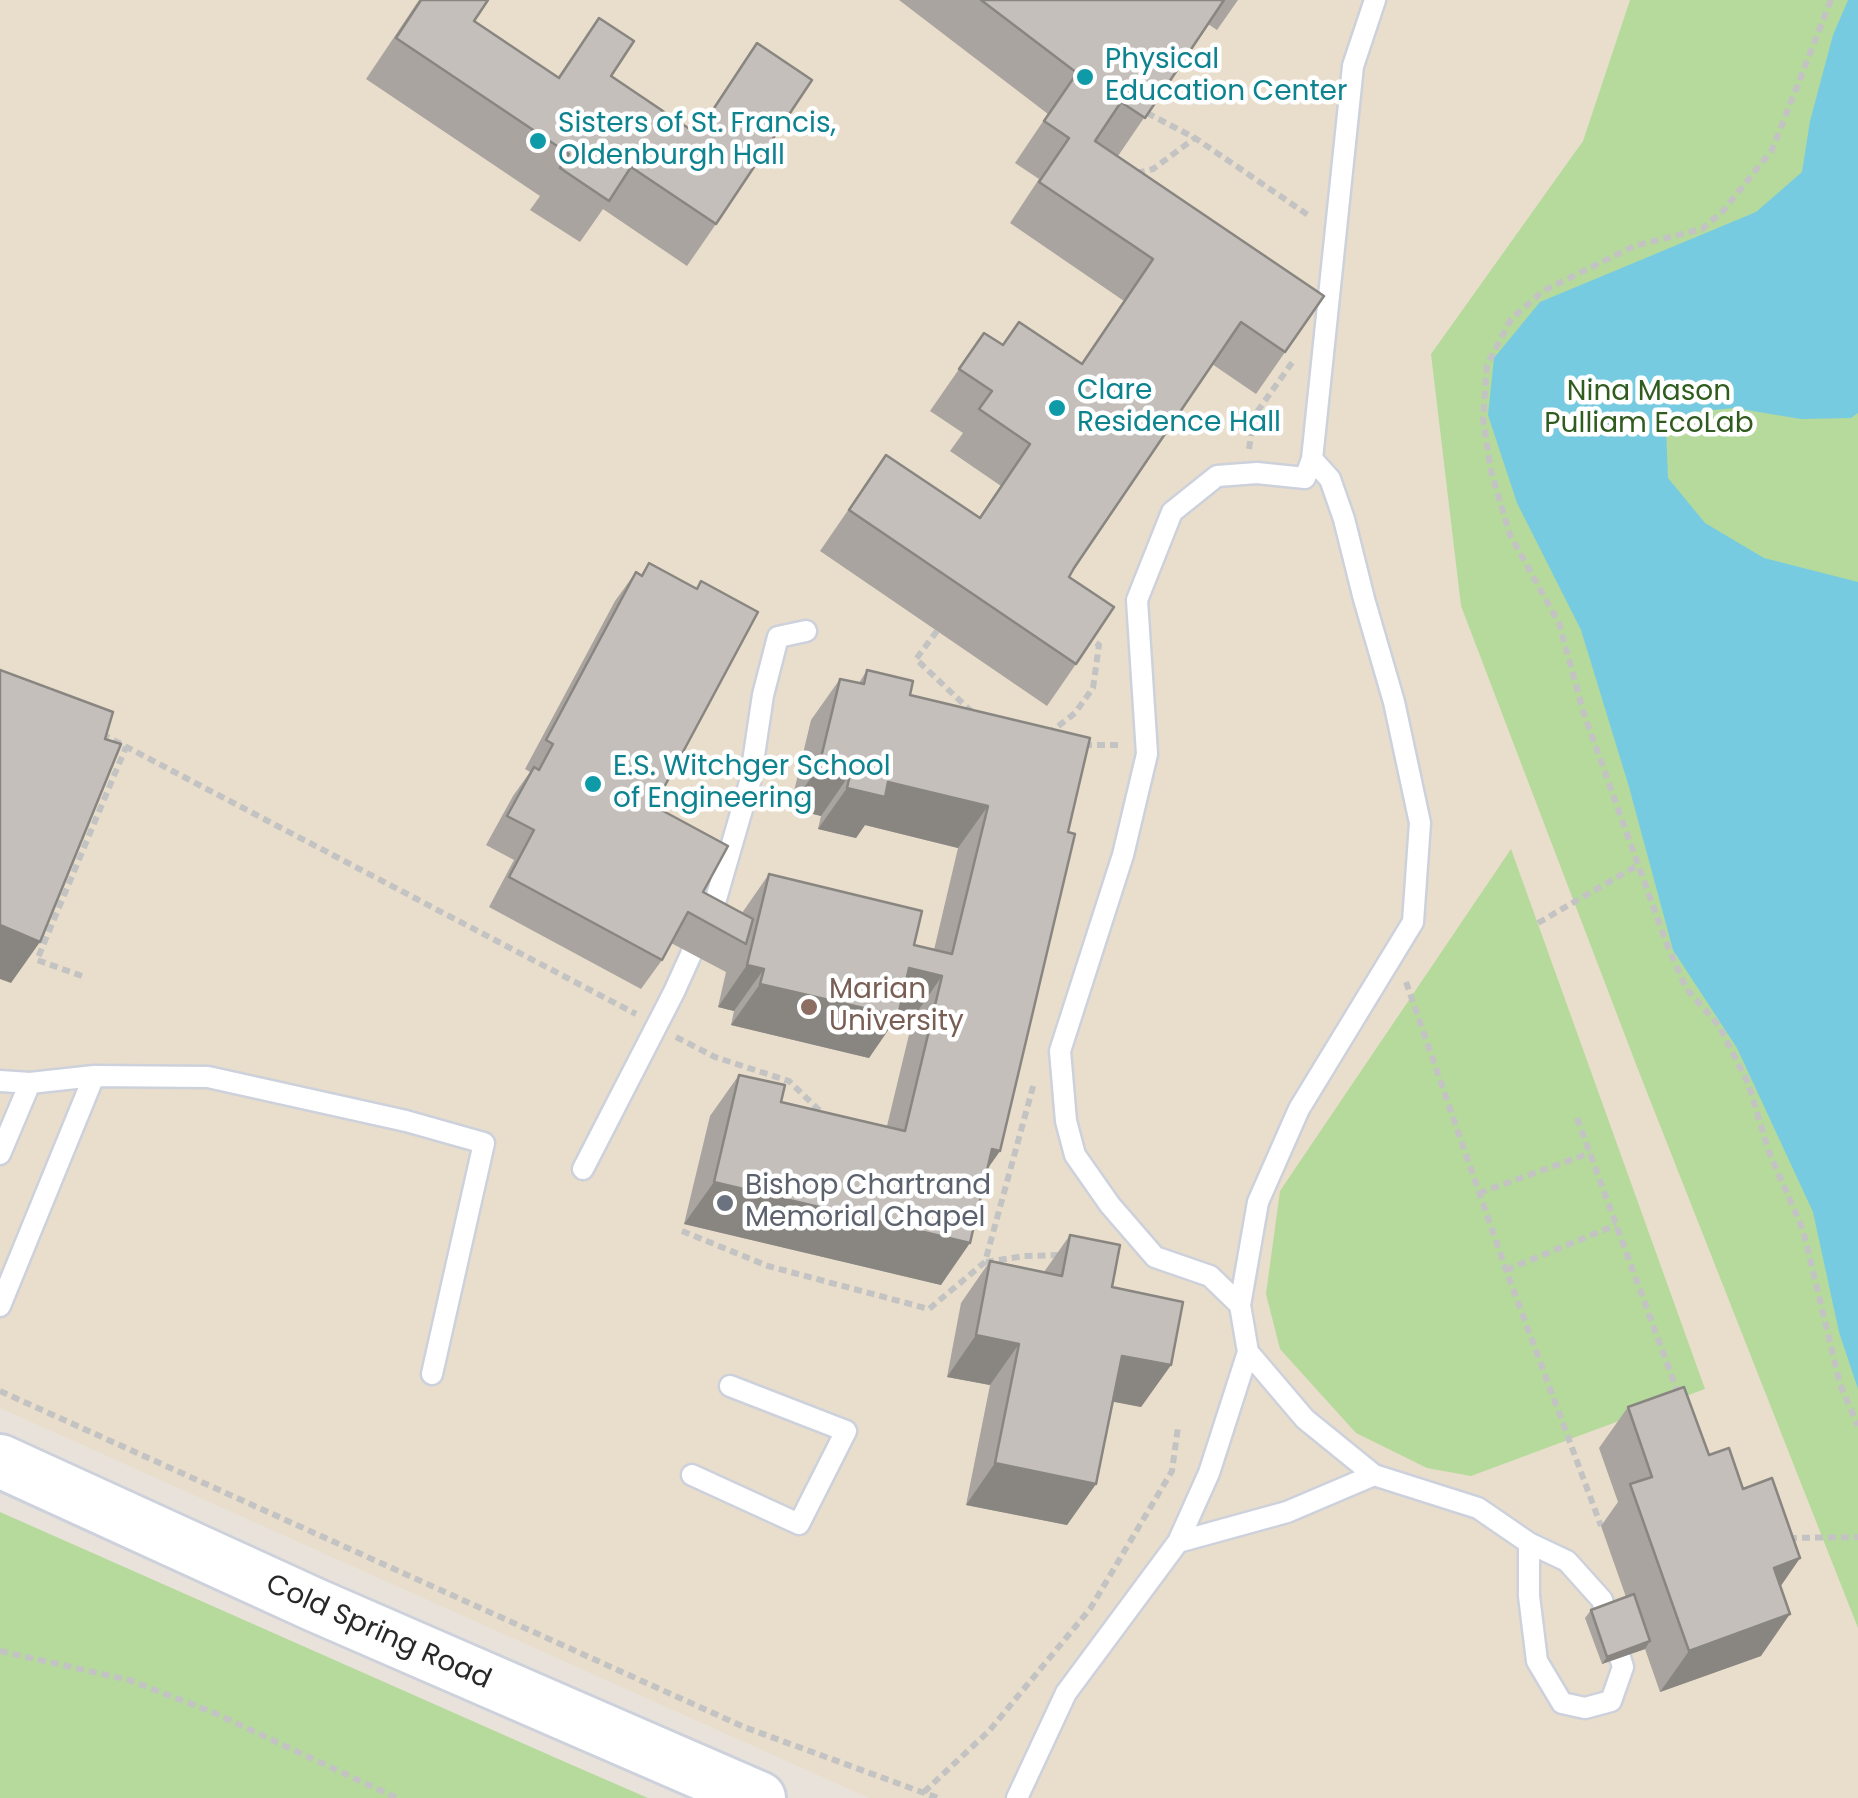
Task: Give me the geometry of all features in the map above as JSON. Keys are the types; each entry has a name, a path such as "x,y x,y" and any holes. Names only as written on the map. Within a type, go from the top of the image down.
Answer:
{"street":[{"name":"Cold Spring Road","path":"0,1461 369,1629 759,1798"}],"lane":[{"path":"1240,1305 1210,1276 1155,1258 1110,1205 1075,1155 1066,1121 1060,1051 1123,855 1147,754 1137,600 1172,512 1217,476 1257,473 1305,478 1312,458 1353,66 1375,0"},
{"path":"1017,1798 1066,1694 1178,1542 1210,1473 1248,1352 1240,1305 1258,1202 1300,1109 1413,922 1420,823 1394,702 1330,478 1312,458"},
{"path":"583,1169 674,992 716,900 750,782 763,695 778,637 806,631"},
{"path":"0,1306 94,1076"},
{"path":"0,1081 30,1083 94,1076 208,1077 406,1121 484,1143 432,1374"},
{"path":"0,1154 30,1083"},
{"path":"1248,1352 1305,1420 1374,1474 1478,1508 1530,1543 1567,1561 1602,1600 1624,1667 1611,1701 1585,1708 1562,1703 1537,1661 1529,1596 1530,1543"},
{"path":"692,1475 799,1524 846,1430 730,1386"},
{"path":"1178,1542 1288,1512 1374,1474"}],"path":[{"path":"1831,0 1772,150 1723,210 1702,229 1634,246 1543,292 1511,319 1487,365 1483,418 1491,471 1510,535 1559,623 1584,714 1686,988 1719,1026 1748,1083 1769,1152 1802,1230 1840,1384 1858,1426"},
{"path":"1147,112 1195,138 1314,219 1312,232"},
{"path":"1135,174 1153,169 1195,138"},
{"path":"1248,450 1254,416 1302,349"},
{"path":"1036,745 1074,713 1093,688 1099,645 1072,627"},
{"path":"938,631 916,659 983,722"},
{"path":"94,730 645,1019"},
{"path":"1072,745 1128,745"},
{"path":"82,976 38,960 126,747"},
{"path":"1538,923 1638,865"},
{"path":"1396,953 1506,1270 1601,1526"},
{"path":"675,1037 715,1057 789,1081 831,1122"},
{"path":"985,1262 1037,1074"},
{"path":"1577,1118 1682,1406"},
{"path":"1479,1193 1590,1153"},
{"path":"1506,1270 1616,1225"},
{"path":"682,1231 768,1266 929,1309 985,1262 1080,1254"},
{"path":"0,1391 744,1727 938,1798"},
{"path":"924,1792 989,1731 1090,1610 1172,1471 1178,1427"},
{"path":"1786,1538 1858,1537"},
{"path":"0,1651 128,1680 212,1712 398,1798"}],"shaded area":[{"name":"Marian University","path":"0,0 1630,0 1583,141 1431,354 1461,606 1858,1628 1858,1798 869,1798 0,1408"}],"green space":[{"name":"Nina Mason Pulliam EcoLab","path":"1630,0 1858,0 1858,1628 1461,606 1431,354 1583,141"},
{"path":"1511,849 1705,1389 1471,1476 1427,1468 1356,1433 1280,1349 1266,1294 1280,1191"},
{"path":"0,1512 556,1758 648,1798 0,1798"}],"water":[{"path":"1848,0 1858,0 1858,413 1851,418 1801,419 1734,408 1694,412 1666,427 1668,478 1705,523 1764,558 1858,582 1858,1389 1839,1332 1813,1212 1737,1048 1673,950 1581,630 1517,503 1488,415 1494,358 1540,302 1756,212 1802,172 1810,121 1833,35"}],"building":[{"path":"421,0 488,0 474,21 559,78 599,18 634,41 611,76 697,134 757,43 812,80 716,224 631,167 609,201 560,168 569,154 396,38"},
{"path":"981,0 1224,0 1145,118 1121,102 1095,141 1324,296 1285,352 1241,322 1074,568 1069,577 1114,607 1076,664 849,510 886,455 980,518 1030,444 979,409 992,391 959,369 984,333 1003,345 1019,322 1082,364 1153,259 1039,182 1069,138 1044,121 1077,73"},
{"name":"E.S. Witchger School of Engineering","path":"649,563 697,589 701,581 758,612 654,806 728,846 703,892 753,919 746,944 688,912 662,960 509,877 534,830 507,816 534,767 539,770 553,744 546,740 636,572 642,576"},
{"path":"0,670 113,712 105,739 121,744 40,942 0,925"},
{"path":"867,670 913,681 910,695 1090,738 1068,832 1075,834 1000,1151 992,1149 970,1243 714,1182 739,1075 785,1085 781,1102 905,1131 942,976 909,968 898,1016 760,984 764,969 747,965 769,874 922,911 914,945 952,954 988,806 888,782 885,797 847,788 850,774 819,766 840,679 864,684"},
{"path":"1070,1235 1120,1245 1112,1287 1183,1302 1171,1365 1122,1356 1096,1484 995,1463 1019,1344 976,1335 990,1261 1062,1276"},
{"path":"1684,1387 1709,1455 1729,1448 1743,1489 1772,1478 1800,1558 1774,1568 1790,1614 1689,1651 1630,1484 1652,1477 1628,1407"},
{"path":"1634,1594 1650,1641 1607,1657 1591,1610"}],"place":[{"name":"Physical Education Center","path":"1085,77"},
{"name":"Sisters of St. Francis, Oldenburgh Hall","path":"538,141"},
{"name":"Clare Residence Hall","path":"1057,408"},
{"name":"E.S. Witchger School of Engineering","path":"593,784"},
{"name":"Marian University","path":"809,1007"},
{"name":"Bishop Chartrand Memorial Chapel","path":"725,1203"}]}
